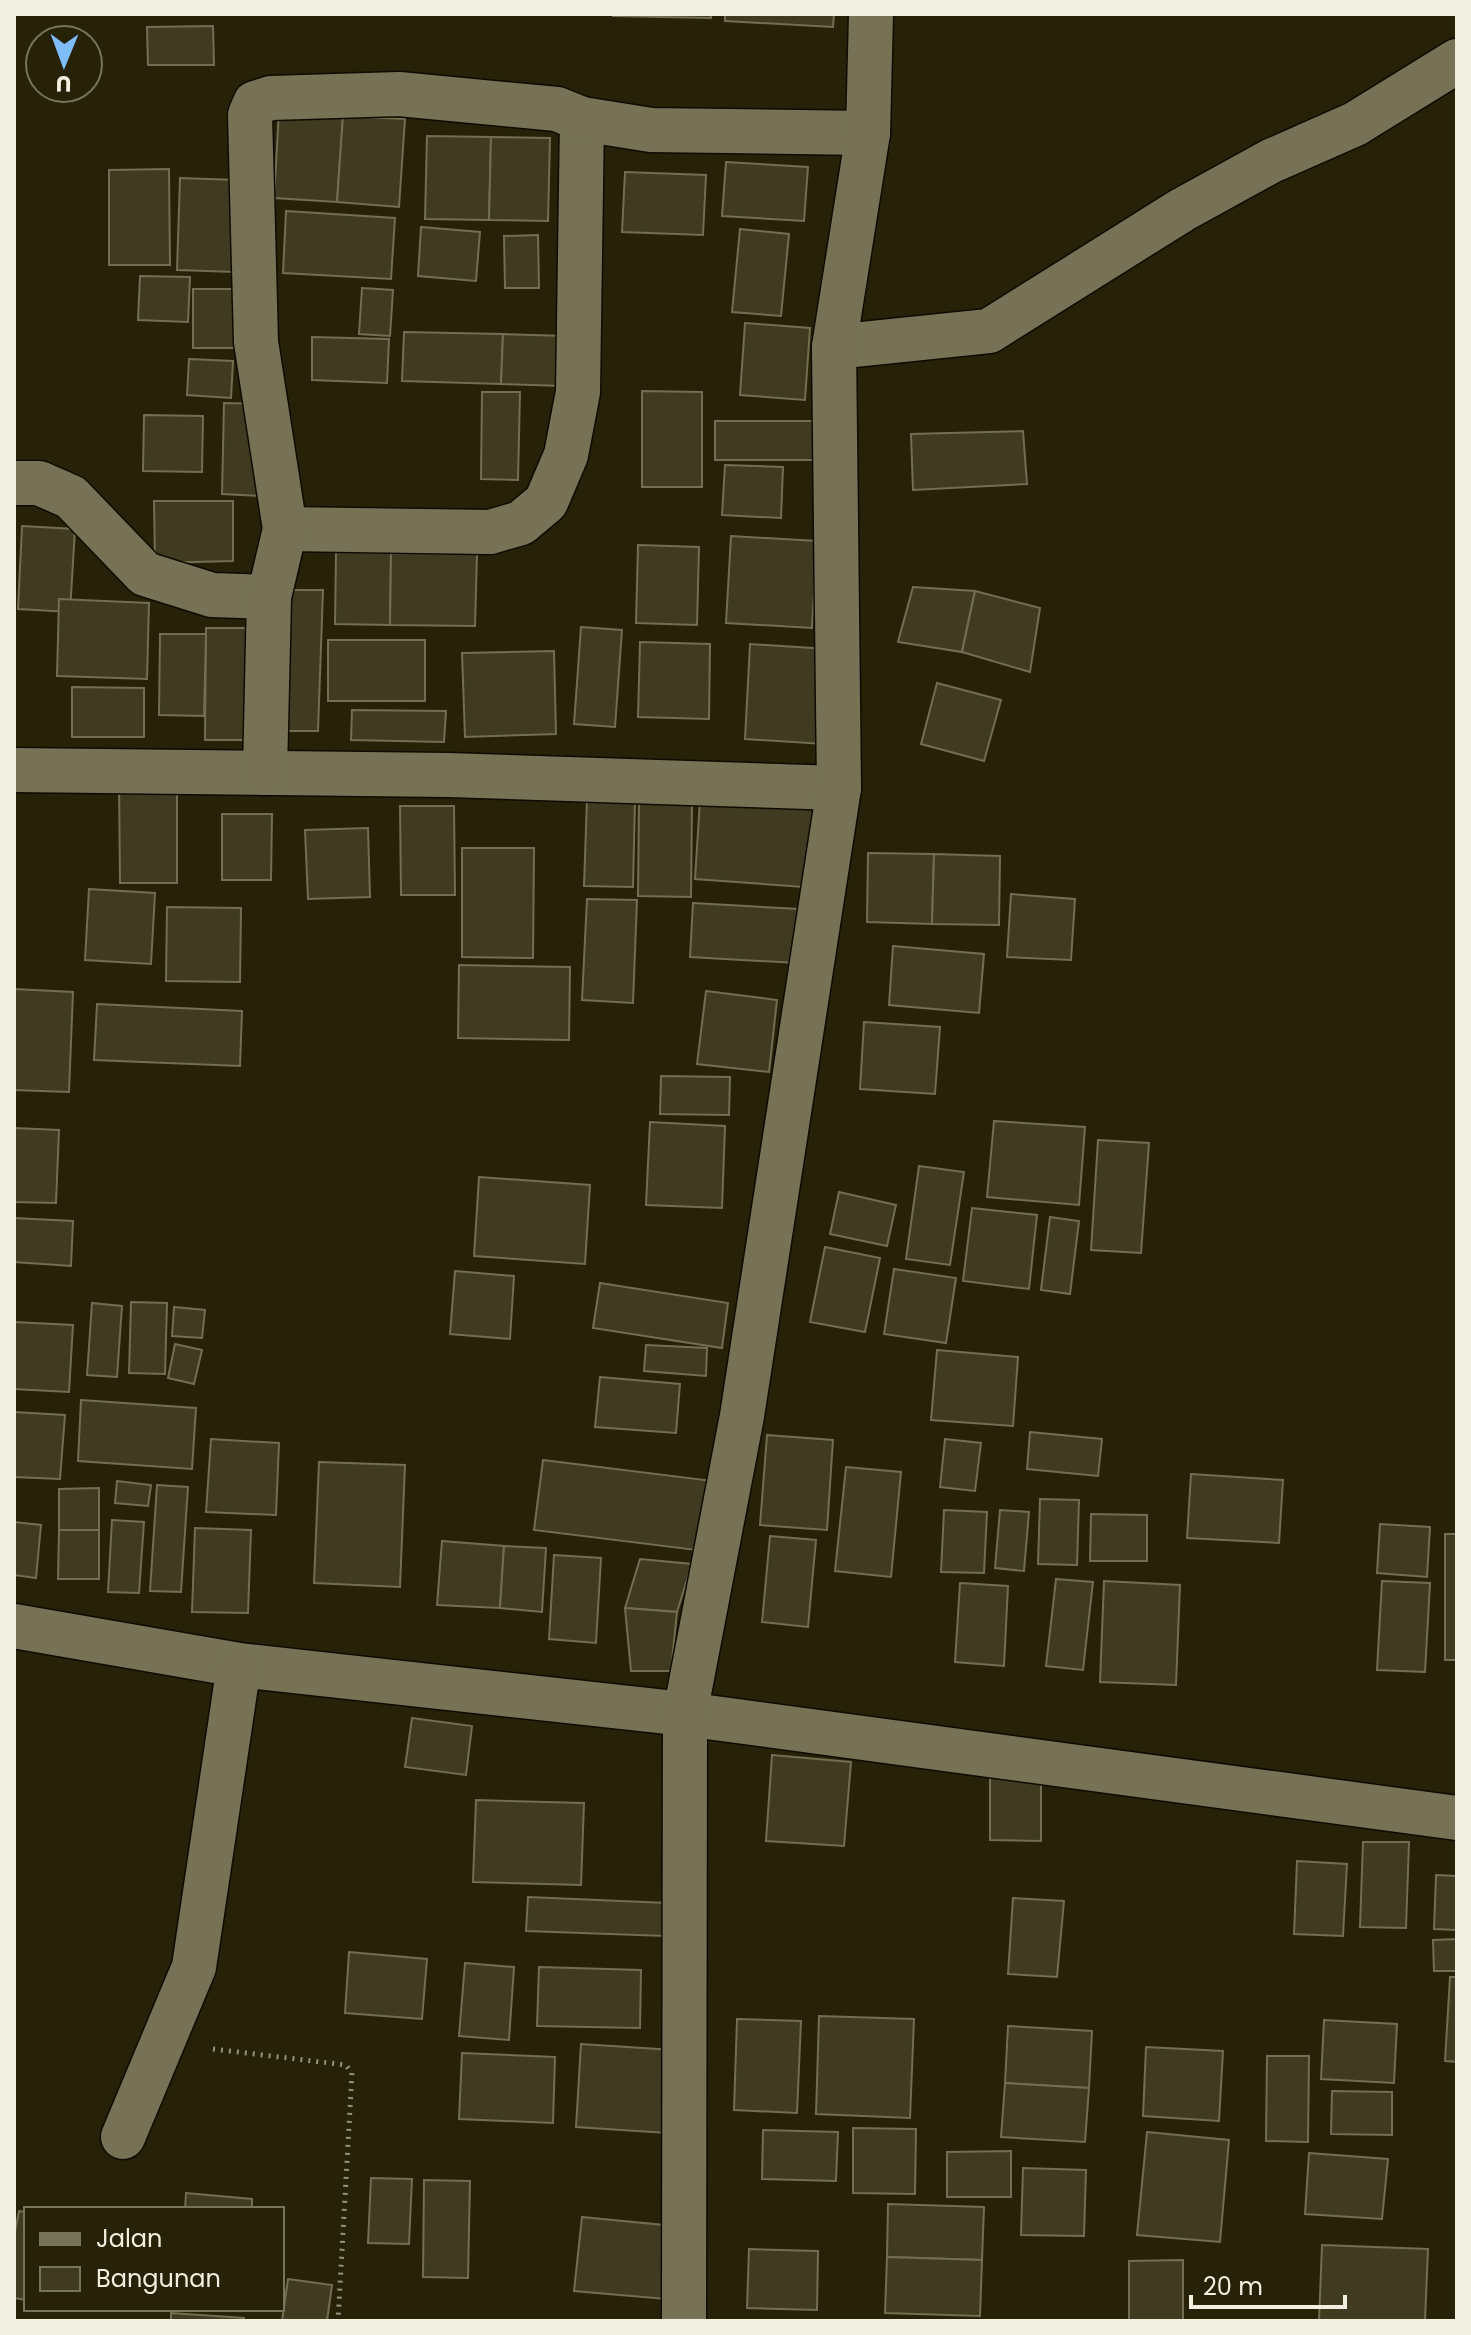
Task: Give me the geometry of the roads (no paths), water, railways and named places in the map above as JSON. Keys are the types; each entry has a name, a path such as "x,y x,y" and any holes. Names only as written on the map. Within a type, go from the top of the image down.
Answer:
{"street":[{"path":"684,2321 685,1714 742,1416 839,788 834,347 868,133 871,14"},
{"path":"834,347 989,331 1182,210 1271,161 1355,124 1457,61"},
{"path":"265,773 269,597 285,529 256,342 250,115 255,103 271,98 399,94 557,109 582,119 651,130 868,133"},
{"path":"285,529 490,532 521,523 546,502 566,455 578,392 582,119"},
{"path":"14,483 39,483 71,497 145,574 212,595 269,597"},
{"path":"14,770 449,775 839,788"},
{"path":"14,1626 239,1665 685,1714 1457,1818"},
{"path":"123,2137 194,1967 239,1665"}]}
